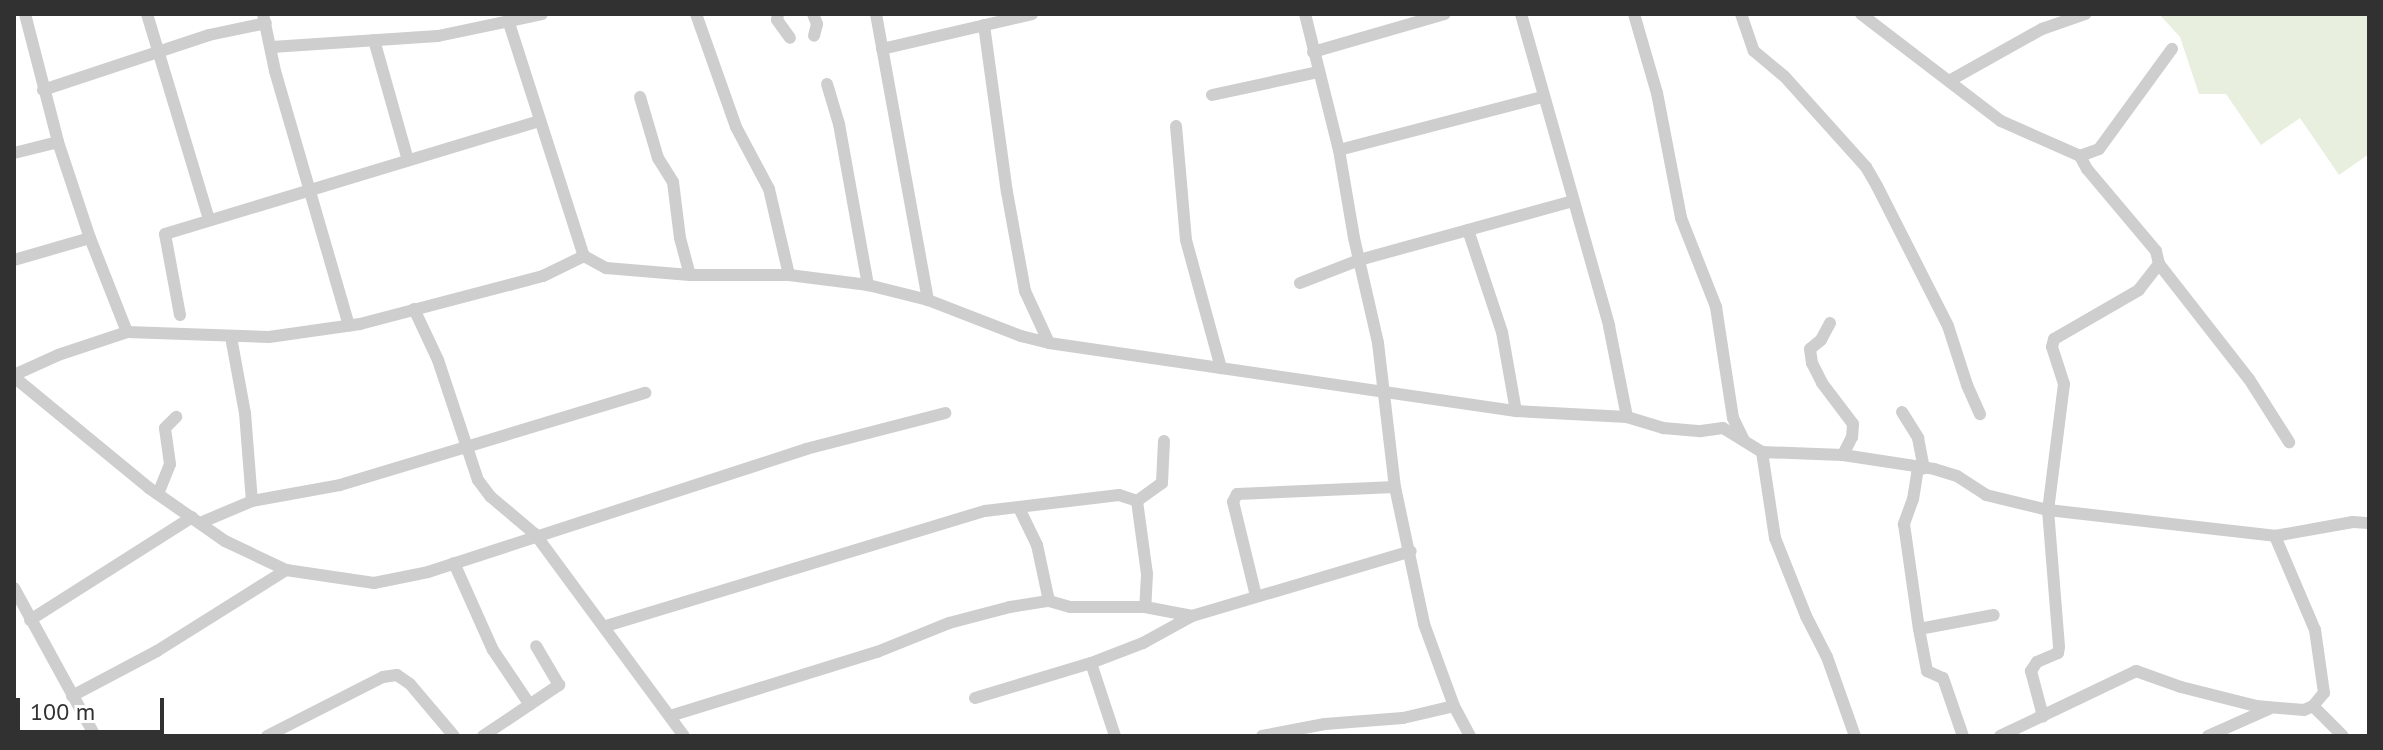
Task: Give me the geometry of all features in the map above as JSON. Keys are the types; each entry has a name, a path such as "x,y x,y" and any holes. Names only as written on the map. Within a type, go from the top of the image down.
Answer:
{"street":[{"path":"25,14 58,142 90,238 127,332"},
{"path":"147,14 209,219"},
{"path":"272,47 438,36 542,14"},
{"path":"696,14 736,127 769,189 789,275"},
{"path":"778,14 777,20 790,38"},
{"path":"813,14 817,24 814,36"},
{"path":"876,14 928,300"},
{"path":"882,49 1032,14"},
{"path":"1305,14 1339,150 1386,393 1395,487 1424,624 1454,706 1470,736"},
{"path":"1313,52 1445,14"},
{"path":"1521,14 1609,326 1627,417"},
{"path":"1634,14 1657,93 1681,218 1716,307 1733,418 1746,444"},
{"path":"1741,14 1754,51 1785,77 1866,167 1948,326 1980,414"},
{"path":"1861,14 2001,121 2080,156 2087,169 2156,251 2159,264 2249,379 2289,442"},
{"path":"1949,81 2057,20 2085,14"},
{"path":"43,90 265,18 275,71 349,325"},
{"path":"501,21 539,121 584,256 606,268 690,275 789,275 868,285 928,300 1021,336 1049,343 1516,411 1627,417 1663,428 1701,431 1723,428 1762,452 1843,455 1921,468 1957,476 1986,495 2048,510 2275,536 2353,522 2369,523"},
{"path":"984,25 1007,192 1025,291 1049,343"},
{"path":"374,40 408,160"},
{"path":"2080,156 2099,149 2172,49"},
{"path":"1212,95 1318,72"},
{"path":"827,84 839,124 868,285"},
{"path":"640,97 658,158 673,182 680,238 690,275"},
{"path":"1339,150 1542,97"},
{"path":"180,315 165,234 539,121"},
{"path":"1176,126 1186,240 1221,368"},
{"path":"14,153 58,142"},
{"path":"1300,283 1359,260 1573,201"},
{"path":"1468,230 1502,332 1516,411"},
{"path":"14,260 90,238"},
{"path":"584,256 543,276 349,325 269,337 127,332 58,355 14,376 158,494 225,541 286,570 374,583 454,563 535,534 806,449 945,413"},
{"path":"2043,716 2031,671 2037,662 2058,653 2059,647 2048,510 2064,384 2052,347 2054,339 2139,290 2159,264"},
{"path":"414,309 438,360 478,480 491,497 535,534 606,626 684,736"},
{"path":"1830,323 1821,340 1810,349 1812,363 1822,383 1853,424 1852,437 1843,455"},
{"path":"231,337 245,413 252,501"},
{"path":"30,620 196,520 252,501 340,485 645,393"},
{"path":"1902,412 1918,438 1921,468 1904,524 1919,629 1927,671 1943,678 1963,736"},
{"path":"158,494 170,464 165,428 176,417"},
{"path":"1137,501 1162,483 1164,441"},
{"path":"1762,452 1775,538 1806,616 1827,657 1855,736"},
{"path":"1256,596 1233,502 1237,494 1395,487"},
{"path":"606,626 985,511 1119,495 1137,501"},
{"path":"1137,501 1146,565 1145,607"},
{"path":"1019,508 1037,545 1049,601"},
{"path":"2000,736 2136,671 2181,687 2272,708 2304,710 2313,706 2324,693 2315,630 2275,536"},
{"path":"975,698 1091,663 1143,643 1192,616 1411,551"},
{"path":"454,563 493,650 530,705"},
{"path":"72,696 157,651 286,570"},
{"path":"14,588 95,736"},
{"path":"670,716 877,652 949,623 1049,601 1070,607 1145,607 1192,616"},
{"path":"1919,629 1994,615"},
{"path":"483,736 559,685 536,646"},
{"path":"1091,663 1115,736"},
{"path":"267,736 283,733 383,677 397,675 410,684 454,736"},
{"path":"1262,736 1325,724 1403,718 1454,706"},
{"path":"2313,706 2343,736"},
{"path":"2208,736 2272,708"}],"green space":[{"path":"2159,14 2369,14 2369,154 2339,175 2300,118 2261,145 2226,94 2199,94 2180,37"}]}
